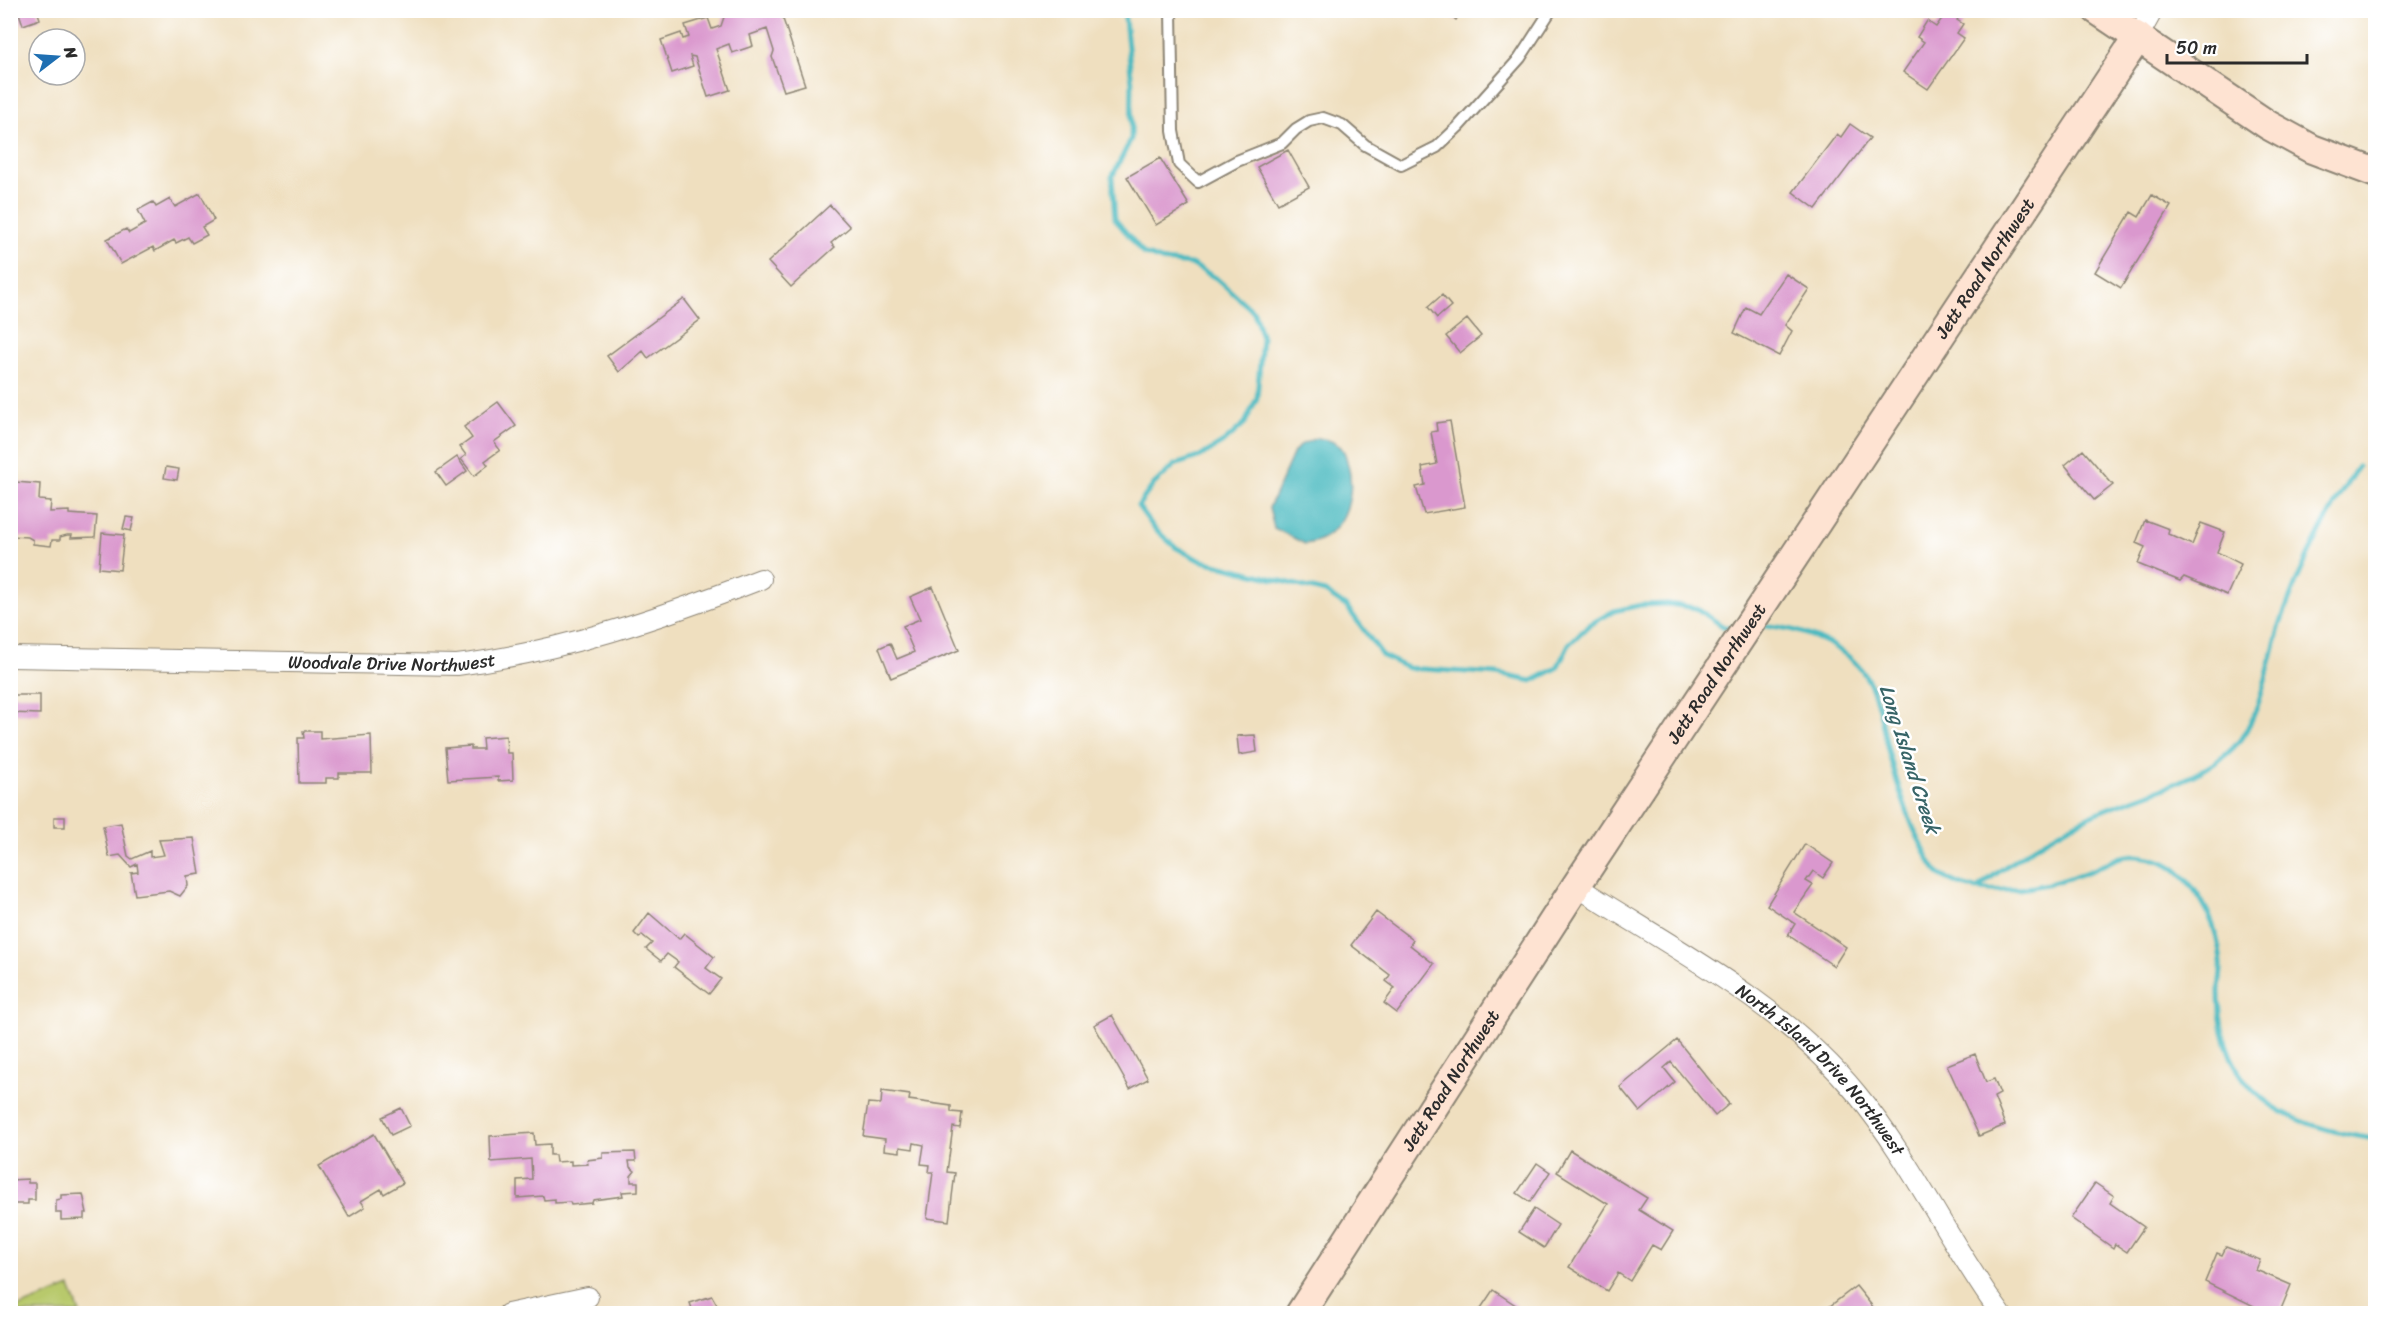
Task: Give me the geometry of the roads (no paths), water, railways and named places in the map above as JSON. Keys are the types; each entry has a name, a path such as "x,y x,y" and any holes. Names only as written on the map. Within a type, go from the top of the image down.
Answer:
{"street":[{"path":"2097,10 2268,124 2312,149 2376,173"},
{"path":"2138,37 2153,10"},
{"name":"Jett Road Northwest","path":"1300,1314 1576,886 2138,37"},
{"name":"Woodvale Drive Northwest","path":"10,657 457,664 509,658 558,647 761,579"},
{"name":"North Island Drive Northwest","path":"1576,886 1742,991 1817,1051 1855,1091 1888,1133 2001,1314"},
{"path":"508,1314 588,1297"}],"lane":[{"path":"1171,10 1173,131 1179,164 1198,182 1236,161 1282,143 1303,125 1323,118 1342,125 1365,145 1401,165 1437,147 1458,127 1520,58 1551,10"}],"water":[{"path":"1316,438 1333,442 1342,449 1348,465 1350,490 1344,515 1338,525 1329,534 1305,544 1274,528 1269,508 1294,452 1300,445"}],"waterway":[{"name":"Long Island Creek","path":"1124,10 1132,83 1131,139 1112,177 1115,219 1144,254 1164,261 1191,264 1216,278 1254,312 1262,338 1257,398 1245,423 1225,441 1201,456 1175,465 1154,484 1138,506 1154,528 1175,547 1199,560 1325,592 1347,607 1383,656 1408,668 1497,674 1532,681 1557,668 1569,644 1589,625 1614,611 1641,605 1668,604 1696,608 1724,627 1737,627"},
{"path":"1977,889 2020,857 2068,827 2099,812 2188,778 2221,759 2234,747 2244,734 2259,703 2278,632 2298,577 2336,502 2358,466"},
{"name":"Long Island Creek","path":"1759,626 1790,629 1819,639 1848,656 1866,676 1877,701 1906,808 1928,858 1941,875 1958,884 1976,888 2015,890 2073,877 2127,856 2142,856 2157,860 2176,870 2194,889 2213,924 2221,963 2219,992 2222,1027 2231,1056 2245,1080 2263,1099 2286,1114 2313,1125 2376,1139"}]}
